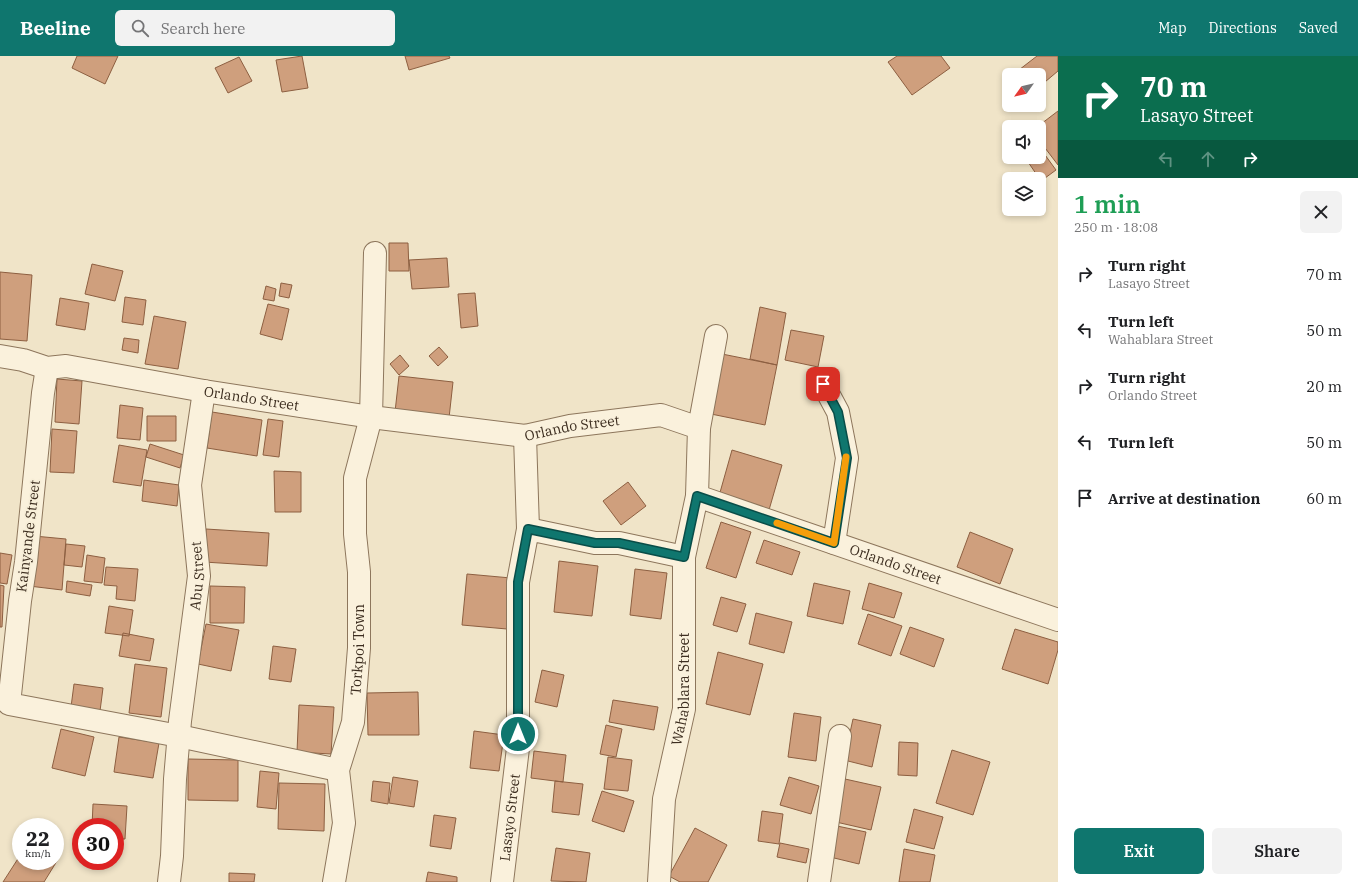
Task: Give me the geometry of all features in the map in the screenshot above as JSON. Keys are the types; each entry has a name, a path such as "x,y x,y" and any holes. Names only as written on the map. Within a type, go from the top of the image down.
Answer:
{"street":[{"name":"Torkpoi Town","path":"334,882 344,823 338,770 353,722 359,648 359,572 356,534 355,478 371,417 375,252"},
{"path":"697,496 699,428 716,336"},
{"name":"Orlando Street","path":"0,356 23,360 47,368 66,366 204,392 371,417 526,436 570,426 661,415 699,428"},
{"name":"Kainyande Street","path":"47,368 9,704 179,736"},
{"path":"823,384 838,412 847,458 834,543"},
{"name":"Abu Street","path":"169,882 172,856 175,779 180,721 199,576 190,485 204,392"},
{"name":"Lasayo Street","path":"502,882 518,748 518,582 528,529 526,436"},
{"name":"Orlando Street","path":"697,496 1058,620"},
{"name":"Wahablara Street","path":"659,882 664,799 684,710 684,557 697,496"},
{"path":"528,529 595,543 619,543 684,557"},
{"path":"179,736 338,770"},
{"path":"819,882 840,736"}],"building":[{"path":"77,56 118,56 105,84 72,68"},
{"path":"302,56 308,88 282,92 276,60"},
{"path":"405,56 449,56 450,58 409,70"},
{"path":"897,56 941,56 950,68 912,95 888,62"},
{"path":"1037,56 1058,56 1058,71 1046,81 1046,68 1021,68"},
{"path":"239,57 252,81 228,93 215,68"},
{"path":"1058,111 1058,165 1046,149 1046,120"},
{"path":"1046,156 1056,170 1046,177 1046,172 1035,172 1029,164 1046,164"},
{"path":"389,243 408,243 409,271 389,271"},
{"path":"447,258 449,287 412,289 409,260"},
{"path":"92,264 123,271 115,301 85,294"},
{"path":"0,272 32,275 27,341 0,339"},
{"path":"281,283 292,285 289,298 279,296"},
{"path":"266,286 276,289 274,301 263,299"},
{"path":"475,293 478,326 461,328 458,294"},
{"path":"125,297 146,300 143,325 122,322"},
{"path":"60,298 89,303 85,330 56,325"},
{"path":"268,304 289,309 282,340 260,334"},
{"path":"760,307 786,313 777,365 750,359"},
{"path":"154,316 186,322 178,369 145,364"},
{"path":"791,330 824,336 818,367 785,360"},
{"path":"124,338 139,340 138,353 122,350"},
{"path":"439,347 448,357 438,366 429,356"},
{"path":"722,354 777,365 765,425 711,414"},
{"path":"400,355 409,366 399,375 390,364"},
{"path":"399,376 453,382 449,418 395,412"},
{"path":"57,379 82,381 79,424 55,422"},
{"path":"120,405 143,408 140,440 117,438"},
{"path":"212,412 262,420 257,456 207,448"},
{"path":"147,416 176,416 176,441 147,441"},
{"path":"268,419 283,421 279,457 263,455"},
{"path":"52,429 77,431 74,473 50,472"},
{"path":"150,444 184,455 180,468 146,457"},
{"path":"119,445 147,450 141,486 113,482"},
{"path":"732,450 782,465 769,510 719,496"},
{"path":"274,471 301,472 301,512 275,512"},
{"path":"144,480 179,485 177,506 142,501"},
{"path":"628,482 646,506 621,525 603,501"},
{"path":"721,522 751,532 736,578 706,568"},
{"path":"206,529 269,533 267,566 204,562"},
{"path":"970,532 1013,549 1000,584 957,567"},
{"path":"34,536 66,539 62,590 29,586"},
{"path":"764,540 800,552 792,575 756,563"},
{"path":"66,544 85,546 82,567 64,565"},
{"path":"0,553 12,555 7,584 0,583"},
{"path":"87,555 105,558 102,583 84,581"},
{"path":"559,561 598,566 592,616 554,612"},
{"path":"106,567 138,569 135,601 116,599 117,586 104,585"},
{"path":"635,569 667,573 661,619 630,615"},
{"path":"467,574 511,578 507,629 462,625"},
{"path":"67,581 92,585 90,596 66,592"},
{"path":"814,583 850,591 843,624 807,616"},
{"path":"869,583 902,593 894,618 862,609"},
{"path":"0,585 4,586 2,627 0,627"},
{"path":"210,586 245,587 244,623 210,623"},
{"path":"721,597 746,604 737,632 713,625"},
{"path":"109,606 133,610 129,636 105,633"},
{"path":"756,613 792,622 784,653 749,644"},
{"path":"868,614 902,626 891,656 858,644"},
{"path":"206,624 239,630 231,671 198,664"},
{"path":"910,627 944,639 934,667 900,654"},
{"path":"1015,629 1058,642 1058,650 1048,684 1002,669"},
{"path":"123,633 154,639 150,661 119,656"},
{"path":"273,646 296,649 291,682 269,679"},
{"path":"718,652 763,664 750,715 706,704"},
{"path":"135,664 167,668 161,717 129,713"},
{"path":"542,670 564,675 557,707 535,702"},
{"path":"74,684 103,688 100,711 71,707"},
{"path":"418,692 419,735 368,735 367,693"},
{"path":"613,700 658,707 654,730 609,722"},
{"path":"299,705 334,707 331,754 297,752"},
{"path":"794,713 821,717 816,761 788,757"},
{"path":"853,719 881,725 872,767 844,760"},
{"path":"606,725 622,729 616,757 600,754"},
{"path":"61,729 94,737 85,776 52,768"},
{"path":"474,731 504,735 499,771 470,768"},
{"path":"119,737 159,743 153,778 114,772"},
{"path":"899,742 918,743 917,776 898,775"},
{"path":"952,750 990,762 973,815 936,803"},
{"path":"534,751 566,755 563,782 531,778"},
{"path":"608,757 632,760 628,791 604,789"},
{"path":"188,759 238,760 238,801 188,800"},
{"path":"260,771 279,773 276,809 257,807"},
{"path":"393,777 418,781 414,807 389,803"},
{"path":"789,777 819,786 811,814 780,805"},
{"path":"845,779 881,787 871,830 836,822"},
{"path":"373,781 390,783 388,804 371,801"},
{"path":"555,781 583,784 579,815 552,812"},
{"path":"279,783 325,784 324,831 278,829"},
{"path":"602,791 634,801 624,832 592,821"},
{"path":"93,804 127,806 125,839 124,818 92,818"},
{"path":"914,809 943,817 934,849 906,842"},
{"path":"762,811 783,814 779,844 758,841"},
{"path":"434,815 456,818 451,849 430,846"},
{"path":"837,826 866,832 859,864 830,857"},
{"path":"695,828 727,845 708,882 680,882 669,876"},
{"path":"780,843 809,849 806,863 777,857"},
{"path":"556,848 590,853 586,882 551,881"},
{"path":"904,849 935,855 930,882 899,882"},
{"path":"12,868 12,870 51,870 44,882 3,882"},
{"path":"428,872 457,877 457,882 426,882"},
{"path":"229,873 255,874 254,882 229,882"}],"slow traffic":[{"path":"777,523 834,543 846,457"}],"route":[{"path":"518,734 518,582 528,529 595,543 619,543 684,557 697,496 834,543 847,458 838,412 823,384"}]}
